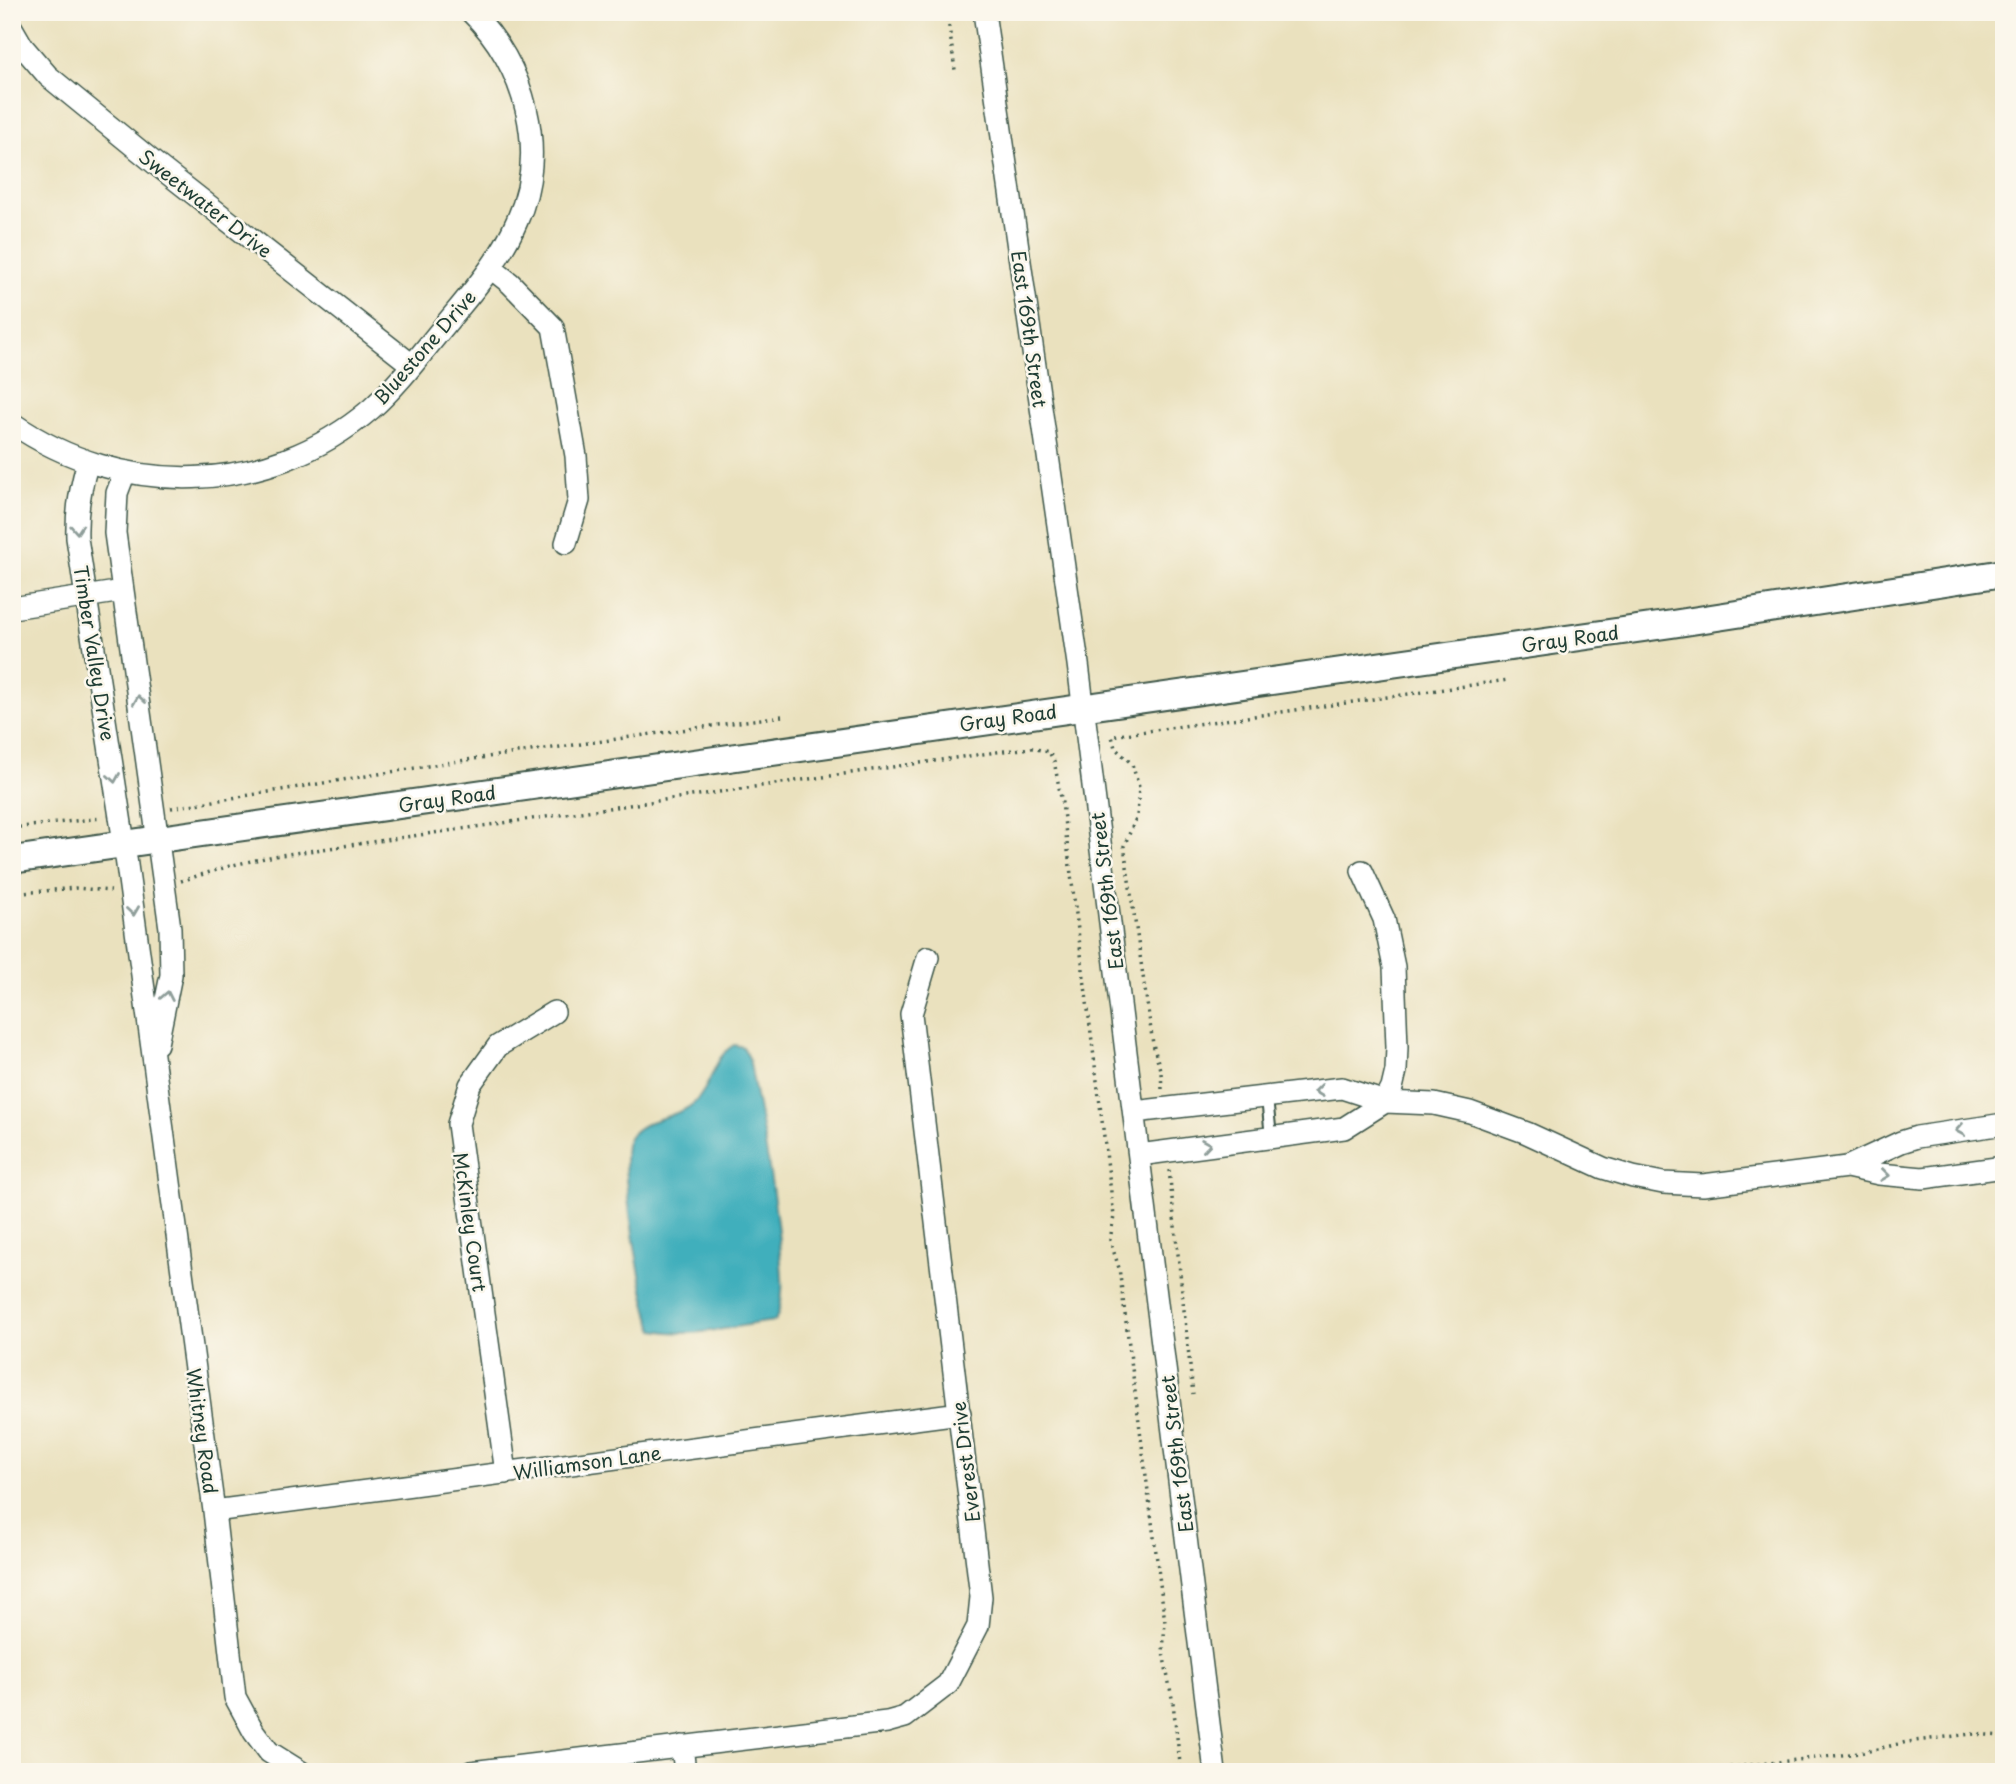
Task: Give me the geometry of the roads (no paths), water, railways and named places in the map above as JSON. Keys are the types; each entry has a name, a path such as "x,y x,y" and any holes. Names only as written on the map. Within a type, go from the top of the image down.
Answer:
{"street":[{"name":"East 169th Street","path":"984,12 1084,706 1215,1772"},
{"name":"Bluestone Drive","path":"12,423 37,440 88,463 125,472 164,477 205,477 251,470 291,457 330,437 370,410 393,388 491,268 518,220 529,182 531,158 528,118 523,97 510,62 483,16"},
{"name":"Sweetwater Drive","path":"12,28 23,47 48,76 412,365"},
{"path":"491,268 510,283 553,327 576,456 579,500 566,542"},
{"name":"Timber Valley Drive","path":"88,463 79,492 76,514 124,843"},
{"name":"Timber Valley Drive","path":"125,472 114,509 115,533 159,840"},
{"name":"Gray Road","path":"12,860 1672,624 2004,573"},
{"path":"12,608 122,591"},
{"name":"Whitney Road","path":"154,1063 171,975 170,928 159,840"},
{"name":"Whitney Road","path":"124,843 214,1511 235,1697 254,1732 269,1752 301,1772"},
{"path":"1139,1154 1344,1128 1385,1102 1396,1071 1394,967 1384,919 1362,871"},
{"name":"Everest Drive","path":"682,1746 887,1722 905,1717 948,1684 978,1626 981,1597 911,1014 928,957"},
{"name":"McKinley Court","path":"506,1473 458,1124 470,1085 498,1046 554,1012"},
{"path":"1134,1112 1342,1088 1385,1102 1434,1104 1461,1110 1527,1133 1603,1168 1663,1183 1703,1185 1847,1167 1917,1137 2004,1124"},
{"path":"1847,1167 1879,1174 1923,1178 2004,1167"},
{"name":"Williamson Lane","path":"214,1511 960,1413"},
{"path":"471,1772 682,1746 685,1772"}],"lane":[{"path":"1267,1098 1271,1137"}],"water":[{"path":"734,1045 743,1047 749,1058 770,1172 782,1272 779,1311 775,1321 686,1333 655,1330 644,1294 634,1239 625,1160 626,1145 631,1134 641,1127 682,1111 696,1101 722,1056"}]}
